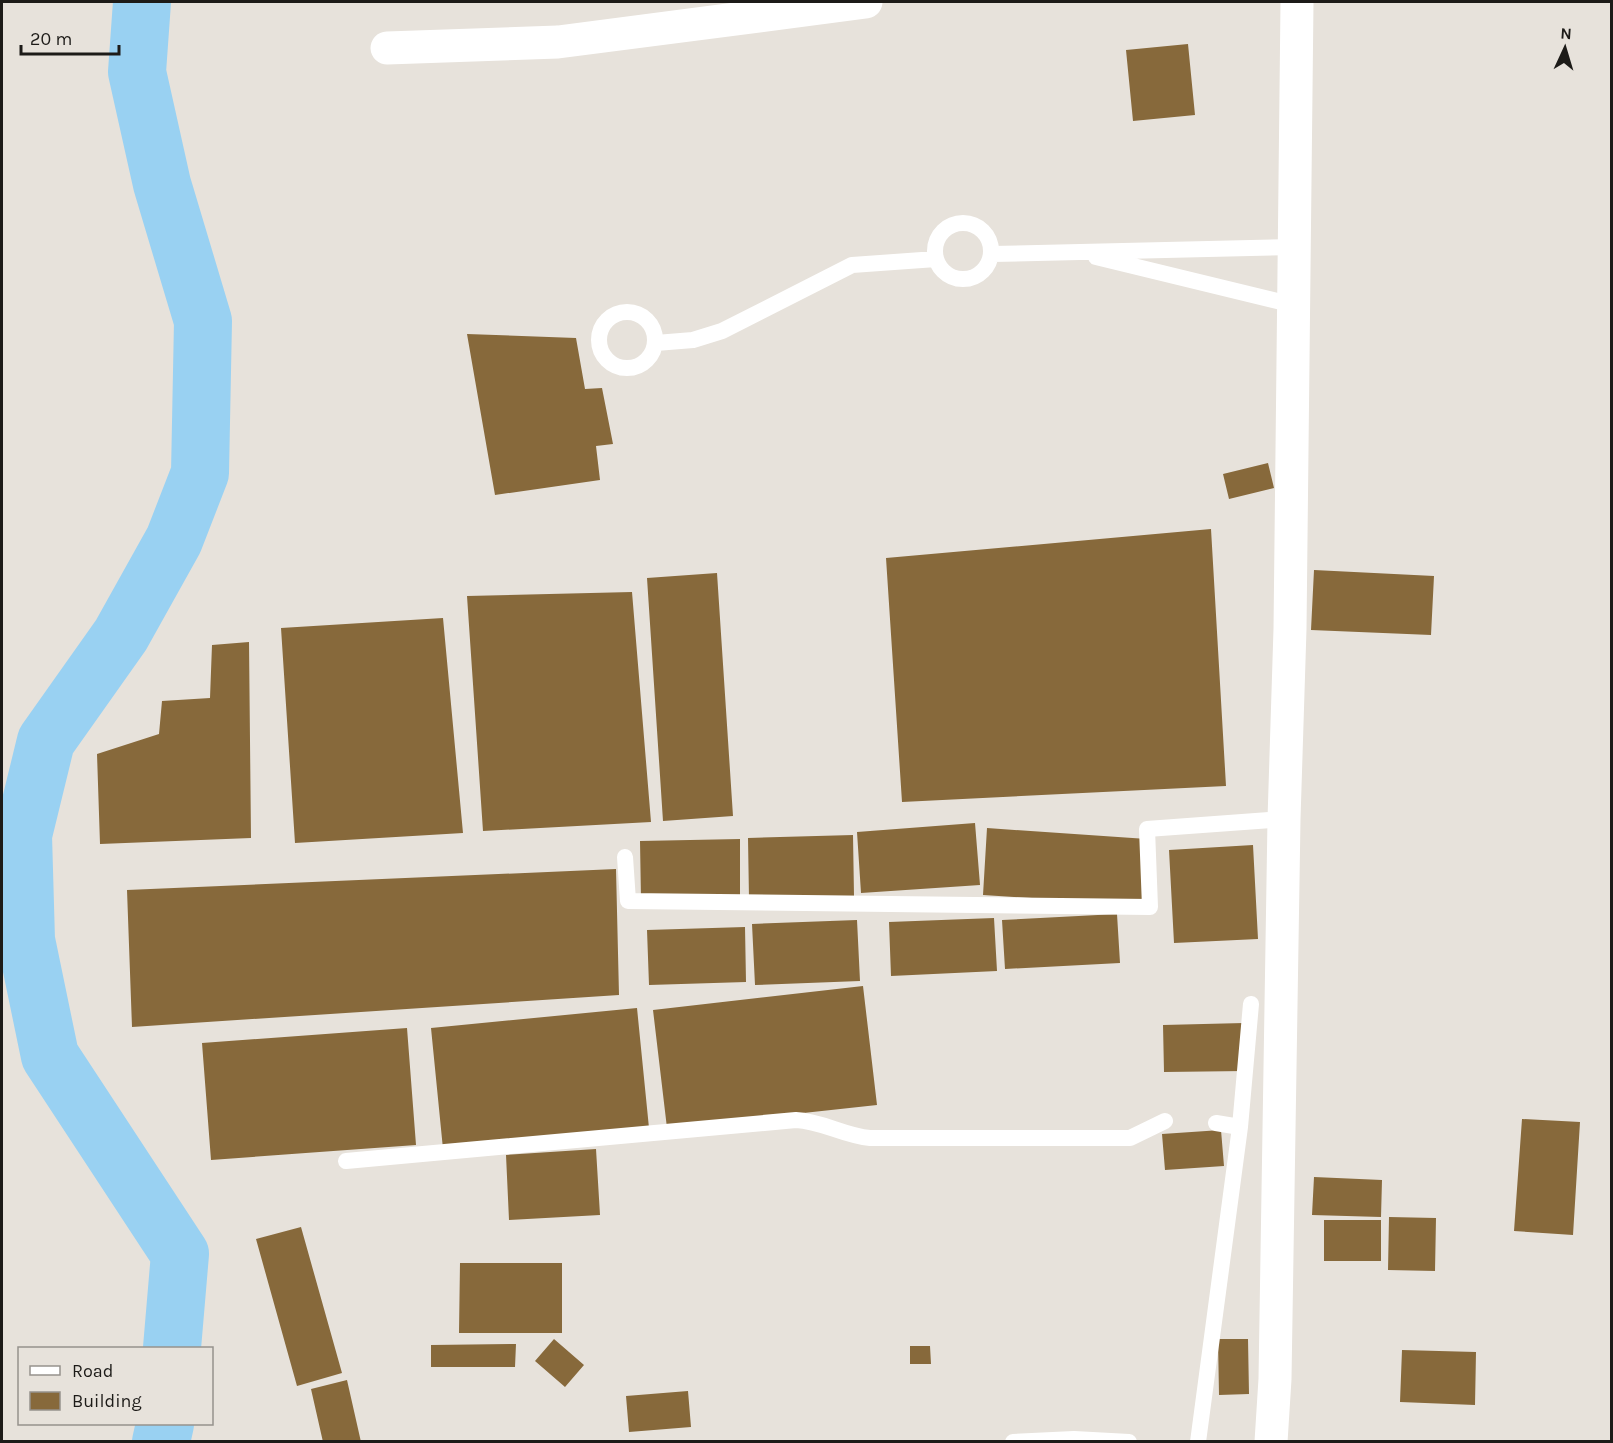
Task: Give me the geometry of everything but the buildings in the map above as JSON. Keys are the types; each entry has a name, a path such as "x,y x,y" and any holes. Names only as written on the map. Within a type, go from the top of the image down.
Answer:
{"street":[{"path":"387,48 558,42 866,2"},
{"path":"1271,1442 1275,1367 1284,819 1290,629 1297,2"}],"lane":[{"path":"956,224 974,224 988,236 992,254 984,270 976,276 967,279 957,278 941,268 936,259 935,250 941,233 956,224"},
{"path":"992,254 1295,247"},
{"path":"1075,251 1294,305"},
{"path":"656,343 693,340 723,331 852,265 936,259"},
{"path":"625,857 628,902 1150,907 1147,829 1284,819"},
{"path":"1198,1442 1240,1127 1251,1004"},
{"path":"346,1161 796,1120 812,1120 860,1137 1064,1139 1130,1138 1165,1121"},
{"path":"1216,1123 1240,1127"},
{"path":"1014,1442 1074,1440 1129,1442"}],"waterway":[{"path":"142,2 137,72 162,184 203,321 200,473 174,540 121,635 46,741 23,835 26,940 50,1056 180,1254 172,1347"},
{"path":"161,1442 165,1425"}]}
